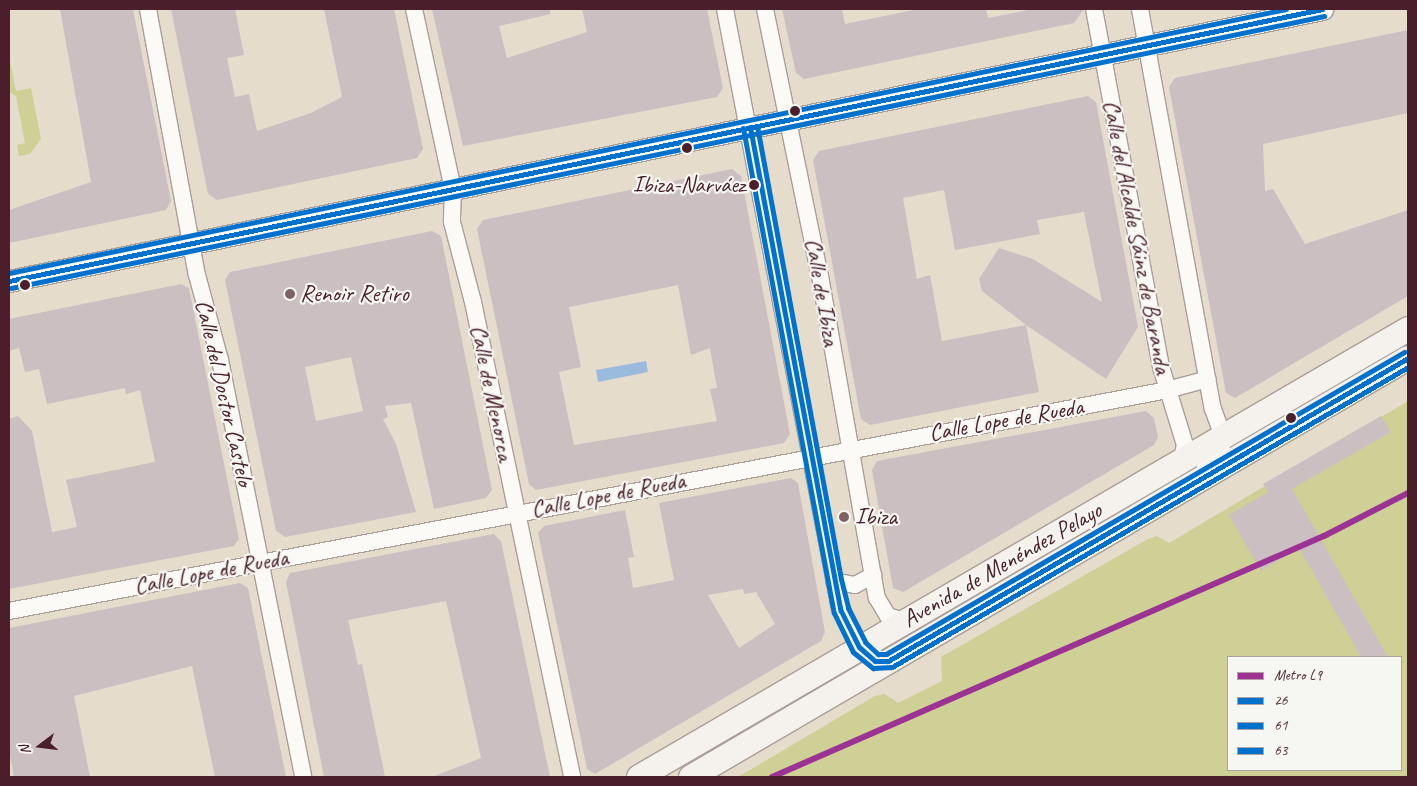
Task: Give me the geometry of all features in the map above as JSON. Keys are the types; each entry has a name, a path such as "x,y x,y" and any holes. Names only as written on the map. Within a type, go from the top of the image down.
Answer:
{"main road":[{"name":"Avenida de Menéndez Pelayo","path":"639,777 903,621 1181,462 1408,328"},
{"name":"Avenida de Menéndez Pelayo","path":"691,777 1408,358"}],"street":[{"name":"Calle del Doctor Castelo","path":"148,9 192,243 303,777"},
{"name":"Calle de Menorca","path":"414,9 452,189 452,222 518,512 572,777"},
{"name":"Calle de Ibiza","path":"725,9 750,127 834,581 841,611 859,647"},
{"name":"Calle de Ibiza","path":"765,9 789,120 874,576 881,607 893,619 903,621"},
{"name":"Calle del Alcalde Sáinz de Baranda","path":"1094,9 1167,390 1185,440 1181,462"},
{"name":"Calle del Alcalde Sáinz de Baranda","path":"1140,9 1208,379 1223,436"},
{"path":"9,281 1322,9"},
{"name":"Calle Lope de Rueda","path":"9,611 849,448 1167,390 1208,379"},
{"name":"Avenida de Menéndez Pelayo","path":"1133,520 1150,500 1214,463 1221,453 1223,436"},
{"path":"834,581 855,585 874,576"},
{"path":"859,647 868,658 888,661"}],"green space":[{"path":"9,56 16,91 31,88 41,139 30,154 19,156 17,145 25,143 16,96 9,92"},
{"path":"1408,401 1408,777 738,777 875,696 885,694 898,703 942,681 941,657 1148,539 1157,536 1169,543"}],"water":[{"path":"646,361 648,372 598,382 596,370"}],"building":[{"path":"60,9 133,9 171,201 166,210 9,243 9,210 91,182"},
{"path":"171,9 235,9 244,55 227,58 235,97 249,94 257,131 311,113 342,97 324,9 394,9 423,149 417,158 217,200 208,194"},
{"path":"432,9 550,9 550,14 499,26 507,58 587,32 582,9 707,9 723,88 717,97 463,146"},
{"path":"782,9 842,9 845,24 919,9 986,9 988,18 1033,9 1084,9 1074,23 804,79 796,73"},
{"path":"1408,30 1408,113 1263,144 1265,191 1273,189 1305,244 1408,210 1408,296 1235,398 1226,393 1169,87 1175,78"},
{"path":"1088,96 1096,102 1138,327 1106,379 1026,325 1039,392 870,425 861,419 813,160 819,151","holes":["944,190 955,250 1040,234 1037,220 1084,212 1102,302 1033,259 999,248 979,279 982,291 1026,325 942,341 930,275 917,279 903,198"]},
{"path":"732,169 741,176 790,434 784,443 536,490 529,484 477,229 483,220","holes":["678,285 691,355 710,348 717,388 710,389 717,421 574,445 559,372 581,367 569,307"]},
{"path":"432,231 441,236 492,490 486,498 434,509 411,403 385,406 388,417 383,419 396,444 416,512 285,537 276,531 225,280 230,272","holes":["351,357 363,411 316,421 305,367"]},
{"path":"181,284 189,288 239,539 234,546 9,589 9,419 18,416 32,431 52,532 77,527 66,480 155,462 140,390 126,394 125,388 47,404 39,369 25,372 19,348 9,351 9,319"},
{"path":"1146,411 1154,418 1158,437 1154,445 903,592 893,588 872,470 877,461"},
{"path":"1381,416 1391,432 1292,489 1387,656 1360,656 1299,548 1261,571 1229,515 1268,492 1263,484"},
{"path":"791,478 798,483 825,632 821,641 595,774 587,769 538,533 544,526 625,510 634,557 628,558 633,588 674,580 659,503","holes":["743,589 744,594 756,592 775,624 739,648 708,595"]},
{"path":"494,534 501,541 550,777 432,777 481,758 446,601 348,620 358,665 362,664 385,777 324,777 286,582 290,573"},
{"path":"240,583 248,588 286,777 215,777 192,666 74,696 90,777 14,777 9,751 9,628"}],"metro line":[{"name":"L9","path":"772,777 1324,536 1408,493"}],"transit line":[{"name":"63","path":"9,273 1286,9"},
{"name":"26","path":"9,281 1322,9"},
{"name":"61","path":"11,288 1324,16"},
{"name":"63","path":"757,126 841,579 848,608 865,642 878,654 886,654 1404,352"},
{"name":"26","path":"750,127 841,611 859,647 875,661 888,661 1408,358"},
{"name":"61","path":"743,128 834,613 853,652 873,668 892,667 1408,367"}],"place":[{"name":"Ibiza-Narváez","path":"754,185"},
{"name":"Renoir Retiro","path":"290,294"},
{"name":"Ibiza","path":"844,517"}]}
